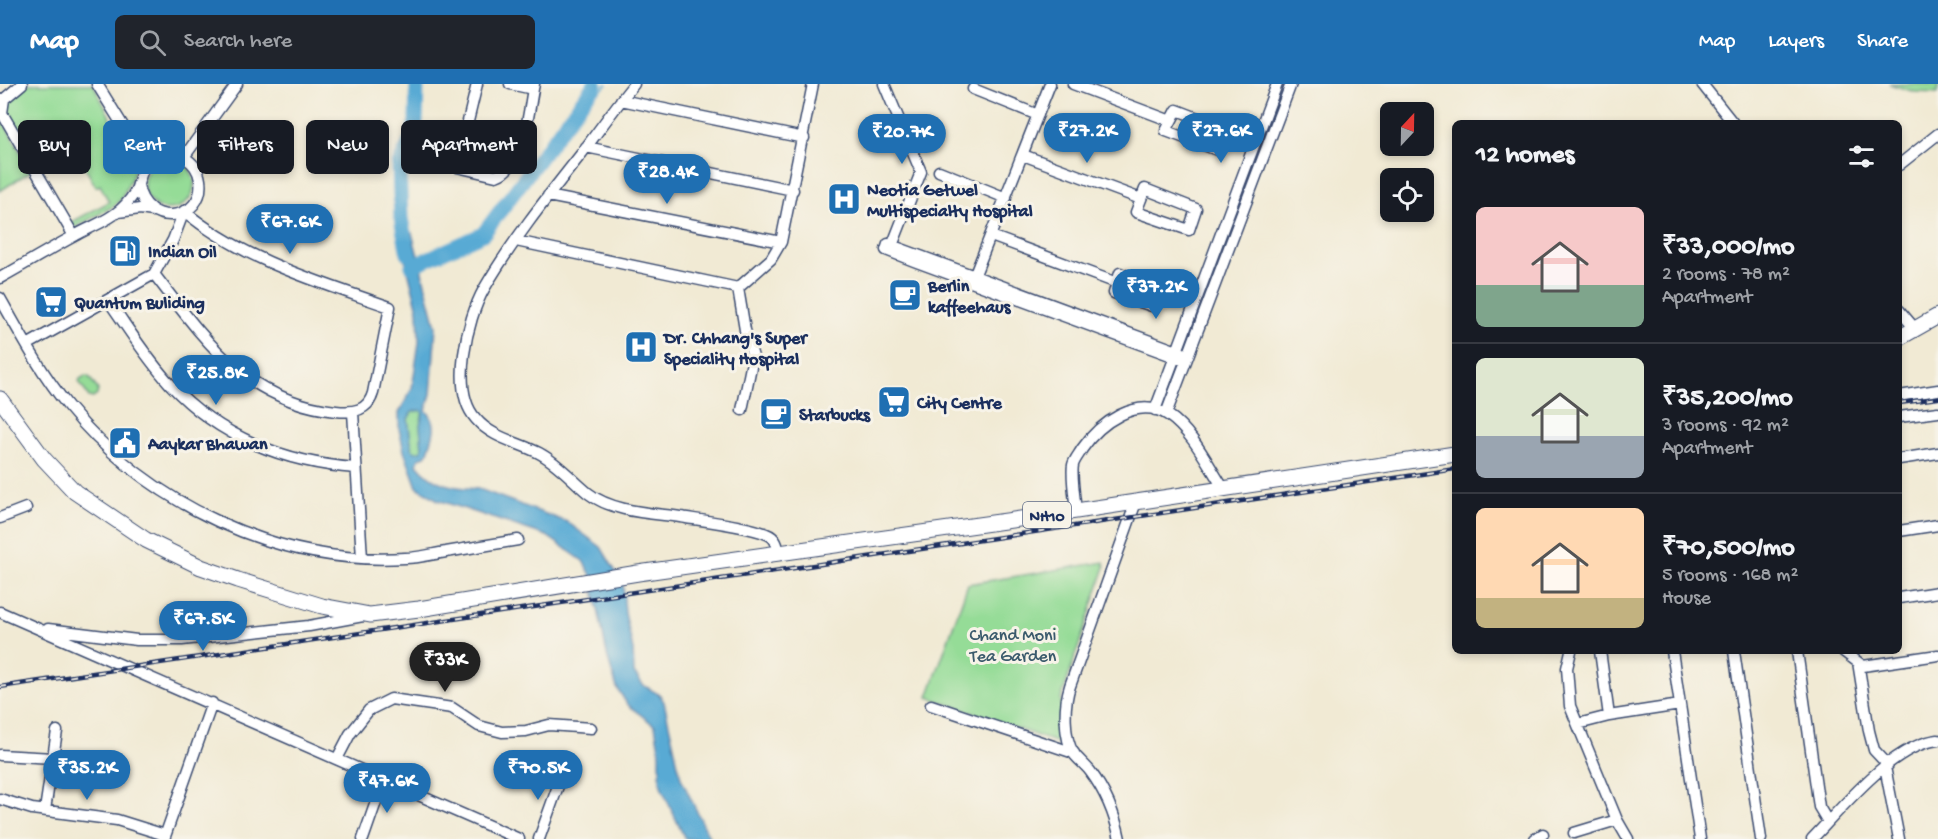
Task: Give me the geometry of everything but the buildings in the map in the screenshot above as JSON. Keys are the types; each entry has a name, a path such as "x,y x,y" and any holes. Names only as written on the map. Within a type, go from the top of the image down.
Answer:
{"highway":[{"path":"1902,337 1938,316"},
{"name":"NH10","path":"0,399 44,459 75,492 146,540 201,567 248,583 322,606 370,615 638,573 1452,454"}],"street":[{"path":"22,84 4,99 2,112 74,236"},
{"path":"97,84 119,120"},
{"path":"185,156 237,84"},
{"path":"477,84 457,167 496,176 511,164 520,148 534,87 510,84"},
{"path":"634,84 548,196 484,290 469,328 463,354 463,378 467,400 474,418 486,428 540,454 600,501 640,511 722,524 766,534 774,540 779,554"},
{"path":"738,288 771,259 781,242 804,138 812,84"},
{"path":"884,84 921,172 892,246 888,244 886,250 974,279 1187,358"},
{"path":"974,279 1050,84"},
{"path":"1073,84 1172,121"},
{"path":"1155,410 1277,84"},
{"path":"1166,414 1291,84"},
{"path":"1702,84 1731,120"},
{"path":"973,89 1038,115"},
{"path":"621,100 804,138"},
{"path":"1177,110 1224,128 1217,150 1166,131 1172,121 1177,110"},
{"path":"1902,163 1938,134"},
{"path":"586,147 793,190"},
{"path":"1023,155 1141,199"},
{"path":"27,345 154,274 169,247 184,211 197,199 200,182 194,165 185,158"},
{"path":"939,171 1006,198"},
{"path":"140,174 138,185 142,200 154,211"},
{"path":"118,212 138,185"},
{"path":"1145,189 1196,209 1189,230 1136,212 1141,199 1145,189"},
{"path":"548,196 781,242"},
{"path":"0,278 118,212 140,209 166,215 184,211"},
{"path":"154,274 208,344 250,380 304,405 334,411 353,412 363,408 372,397 390,307 311,279 256,256 203,227 184,211"},
{"path":"991,236 1117,283"},
{"path":"516,241 738,288"},
{"path":"738,288 745,330 753,357 742,410"},
{"path":"0,298 56,390 84,424 124,462 169,495 209,517 262,538 317,552 362,558 407,558 518,540"},
{"path":"108,300 159,372 183,397 209,418 253,444 286,457 320,465 356,468"},
{"path":"1902,314 1916,330"},
{"path":"1902,396 1938,390"},
{"path":"1076,511 1073,465 1094,433 1102,425 1125,412 1155,410 1177,422 1224,489"},
{"path":"353,412 362,558"},
{"path":"1902,417 1938,412"},
{"path":"1902,459 1938,453"},
{"path":"1120,839 1105,796 1091,773 1074,753 1066,717 1068,693 1136,502"},
{"path":"0,518 26,508"},
{"path":"1902,531 1938,525"},
{"path":"1902,598 1938,592"},
{"path":"0,612 519,839"},
{"path":"36,627 137,640 182,640 309,626 370,615"},
{"path":"1570,654 1567,668 1570,706 1617,820 1628,839"},
{"path":"1600,654 1609,716"},
{"path":"1672,654 1700,839"},
{"path":"1734,654 1761,839"},
{"path":"1797,654 1819,807 1828,822"},
{"path":"1847,654 1863,666 1938,655"},
{"path":"1858,662 1869,731 1874,750 1886,766 1899,839"},
{"path":"337,759 350,734 369,710 391,699 452,708 479,726 502,732 526,731 549,725 591,728"},
{"path":"0,799 32,808 117,820 164,837 212,703"},
{"path":"931,705 1074,753"},
{"path":"1578,724 1609,716 1680,705"},
{"path":"45,810 57,731"},
{"path":"1812,839 1874,775 1905,752 1926,742 1938,740"},
{"path":"0,755 53,758"},
{"path":"539,839 563,772"},
{"path":"363,839 384,779"},
{"path":"1574,833 1617,820"}],"green space":[{"path":"25,84 93,84 110,120 103,120 103,174 133,174 121,199 114,206 74,228 70,223 109,202 100,185 96,187 89,174 91,174 91,120 18,120 18,132 5,111 6,102"},
{"path":"1889,84 1938,84 1938,93 1915,92"},
{"path":"0,116 18,148 18,174 26,174 0,191"},
{"path":"185,164 194,179 194,189 190,198 183,205 174,209 164,209 155,205 148,198 144,189 146,174 185,174"},
{"path":"85,376 89,377 98,390 97,395 93,398 89,397 79,382"},
{"path":"423,411 420,425 422,448 421,451 415,452 412,450 408,419 412,412"},
{"name":"Chand Moni Tea Garden","path":"1104,562 1105,567 1061,699 1064,743 1058,743 928,697 968,584"}],"water":[{"path":"412,233 436,326 431,394 426,410 433,421 434,430 428,452 419,458 417,464 437,481 461,488 479,489 567,522 601,547 623,584 625,613 633,650 634,673 643,685 660,695 664,702 681,778 710,839 685,839 662,789 660,754 655,726 627,704 617,688 608,659 591,575 583,561 547,536 438,500 417,487 399,429 399,413 412,388 419,342 418,310 399,234","holes":["421,410 423,413 420,425 422,448 421,451 415,452 412,449 408,419 412,412"]}],"waterway":[{"path":"408,254 401,218 399,164 412,138 416,121 417,84"},
{"path":"412,266 483,234 595,84"},
{"path":"568,119 580,114 607,84"}],"railway":[{"path":"1902,403 1938,398"},
{"path":"0,687 1452,469"}],"place":[{"name":"Neotia Getwel Multispecialty Hospital","path":"844,199"},
{"name":"Indian Oil","path":"125,251"},
{"name":"Berlin kaffeehaus","path":"905,295"},
{"name":"Quantum Buliding","path":"51,302"},
{"name":"Dr. Chhang's Super Speciality Hospital","path":"641,347"},
{"name":"City Centre","path":"894,402"},
{"name":"Starbucks","path":"776,414"},
{"name":"Aaykar Bhawan","path":"125,443"}]}
